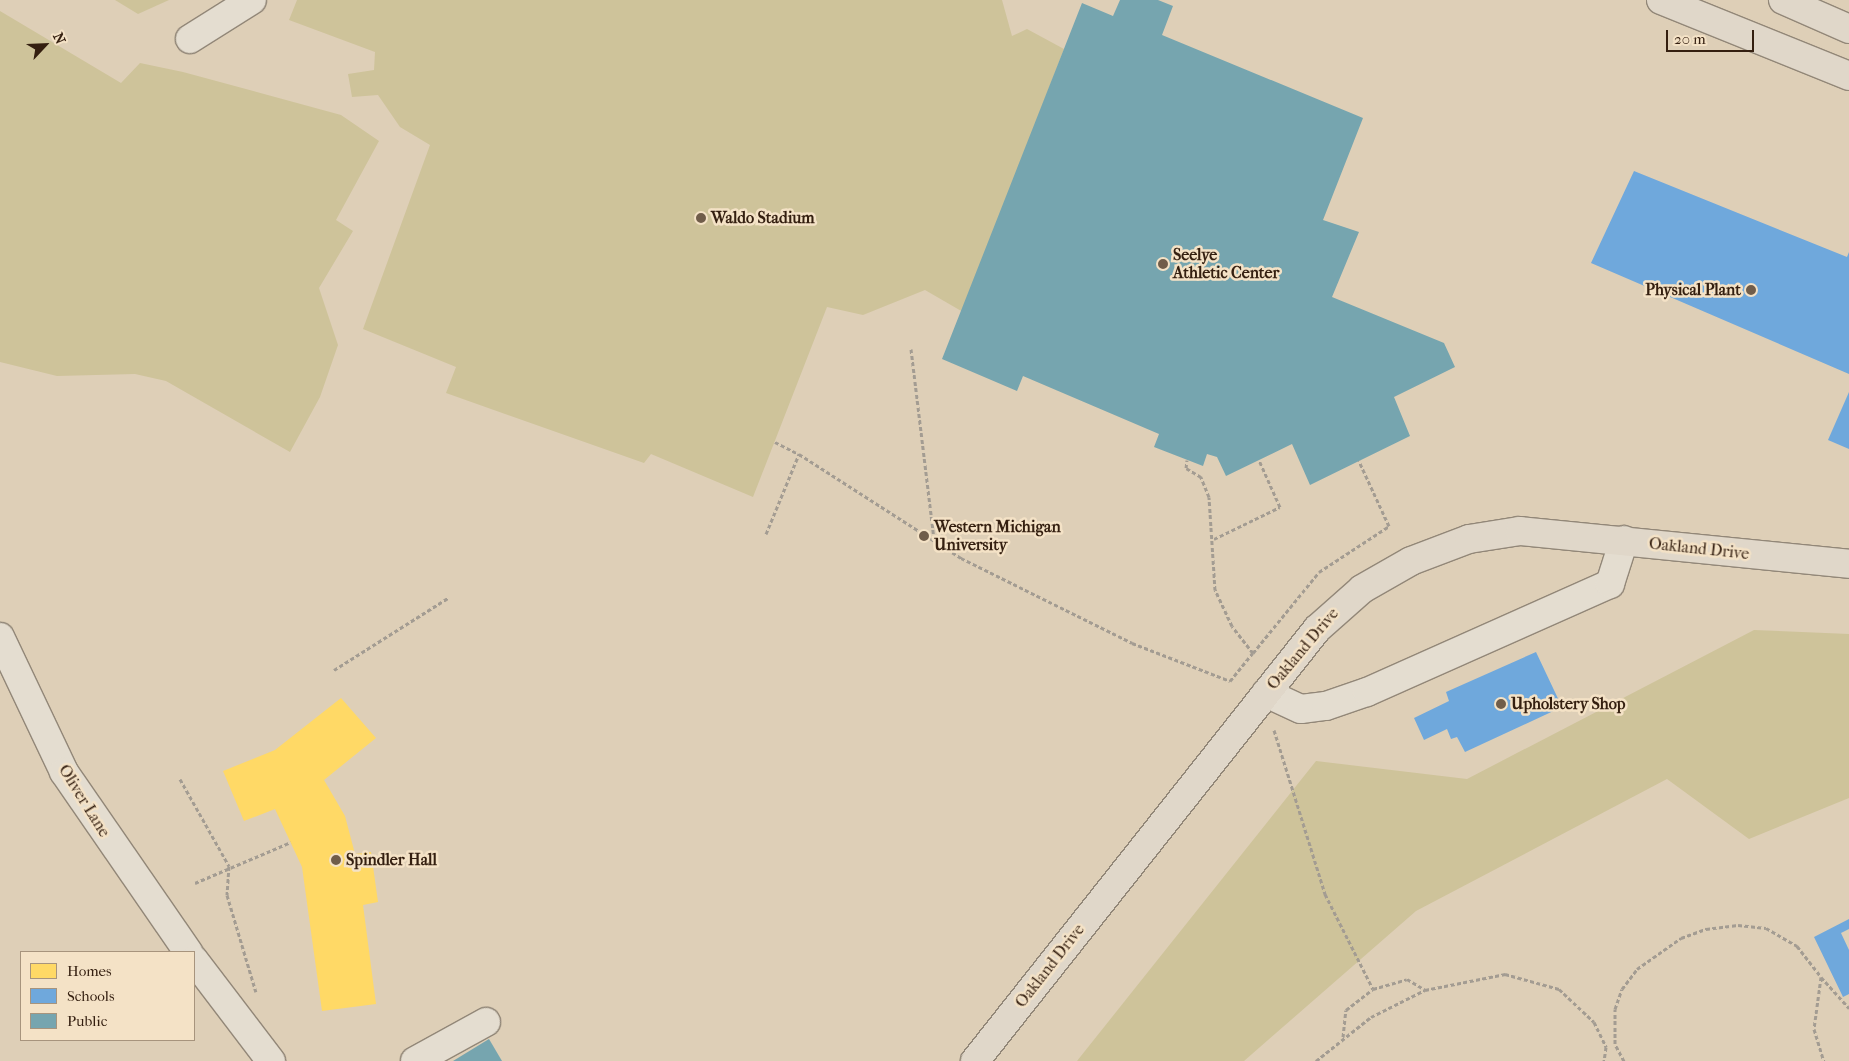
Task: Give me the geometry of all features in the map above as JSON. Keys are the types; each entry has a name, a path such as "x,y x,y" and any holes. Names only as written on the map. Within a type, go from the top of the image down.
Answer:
{"main road":[{"path":"1661,0 1849,76"},
{"path":"1783,0 1849,29"},
{"name":"Oakland Drive","path":"975,1061 1266,693 1341,604 1411,561 1469,539 1520,531 1849,564"}],"street":[{"path":"190,39 252,0"},
{"path":"1266,693 1301,709 1326,706 1367,692 1610,584 1624,540"},
{"name":"Oliver Lane","path":"0,637 68,780 187,951"},
{"path":"195,961 271,1061"},
{"path":"415,1061 486,1022"}],"path":[{"path":"911,349 934,540"},
{"path":"775,442 799,454 918,535 934,540 961,558 1123,639 1230,681 1319,572 1389,526 1359,460"},
{"path":"766,534 799,454"},
{"path":"1187,460 1186,468 1201,477 1207,488 1214,539 1215,590 1232,626 1253,653"},
{"path":"1214,539 1280,507 1259,460"},
{"path":"334,670 448,598"},
{"path":"1274,730 1325,894 1373,989"},
{"path":"180,779 228,866 228,895 262,1002"},
{"path":"195,883 228,866 291,842"},
{"path":"1624,1061 1615,1044 1615,1010 1632,976 1662,949 1706,929 1766,928 1797,946 1821,977 1849,1008"},
{"path":"1316,1061 1343,1038 1425,990 1505,974 1535,980 1559,988 1594,1022 1606,1047 1604,1061"},
{"path":"1821,977 1814,1030 1824,1061"},
{"path":"1343,1038 1346,1010 1373,989 1407,979 1425,990"},
{"path":"1606,1047 1615,1044"}],"shaded area":[{"path":"115,0 169,0 138,14"},
{"name":"Waldo Stadium","path":"297,0 1002,0 1012,36 1027,29 1064,49 963,312 925,290 863,315 827,307 753,497 651,454 644,463 446,393 456,367 363,329 430,145 400,127 378,95 352,97 348,74 374,70 375,52 289,20"},
{"path":"0,11 121,83 140,63 183,72 341,115 379,141 336,220 353,231 319,288 338,345 320,397 290,452 166,381 135,374 57,376 0,362"},
{"path":"1754,630 1849,634 1849,798 1749,839 1667,779 1416,911 1244,1061 1077,1061 1316,761 1467,779"}],"building: Homes":[{"name":"Spindler Hall","path":"341,698 376,738 324,780 345,816 355,854 371,852 378,902 363,905 376,1004 322,1011 302,867 275,809 244,821 223,771 275,750"}],"building: Schools":[{"name":"Physical Plant","path":"1634,171 1847,257 1849,252 1849,374 1591,263"},
{"path":"1849,392 1849,449 1828,440"},
{"name":"Upholstery Shop","path":"1536,652 1562,707 1465,752 1457,737 1451,739 1447,729 1424,740 1414,718 1449,701 1446,692"},
{"path":"1849,919 1849,929 1841,933 1849,950 1849,994 1843,997 1814,937"}],"building: Public":[{"name":"Seelye Athletic Center","path":"1120,0 1158,0 1173,6 1162,35 1363,118 1323,220 1359,232 1332,297 1444,343 1455,367 1394,397 1410,436 1310,485 1292,444 1226,476 1217,457 1207,454 1203,466 1154,447 1159,434 1023,376 1017,391 942,359 1082,3 1113,16"},
{"path":"489,1039 502,1061 453,1061"}],"place":[{"name":"Waldo Stadium","path":"701,218"},
{"name":"Seelye Athletic Center","path":"1163,264"},
{"name":"Physical Plant","path":"1751,290"},
{"name":"Western Michigan University","path":"924,536"},
{"name":"Upholstery Shop","path":"1501,704"},
{"name":"Spindler Hall","path":"336,860"}]}
